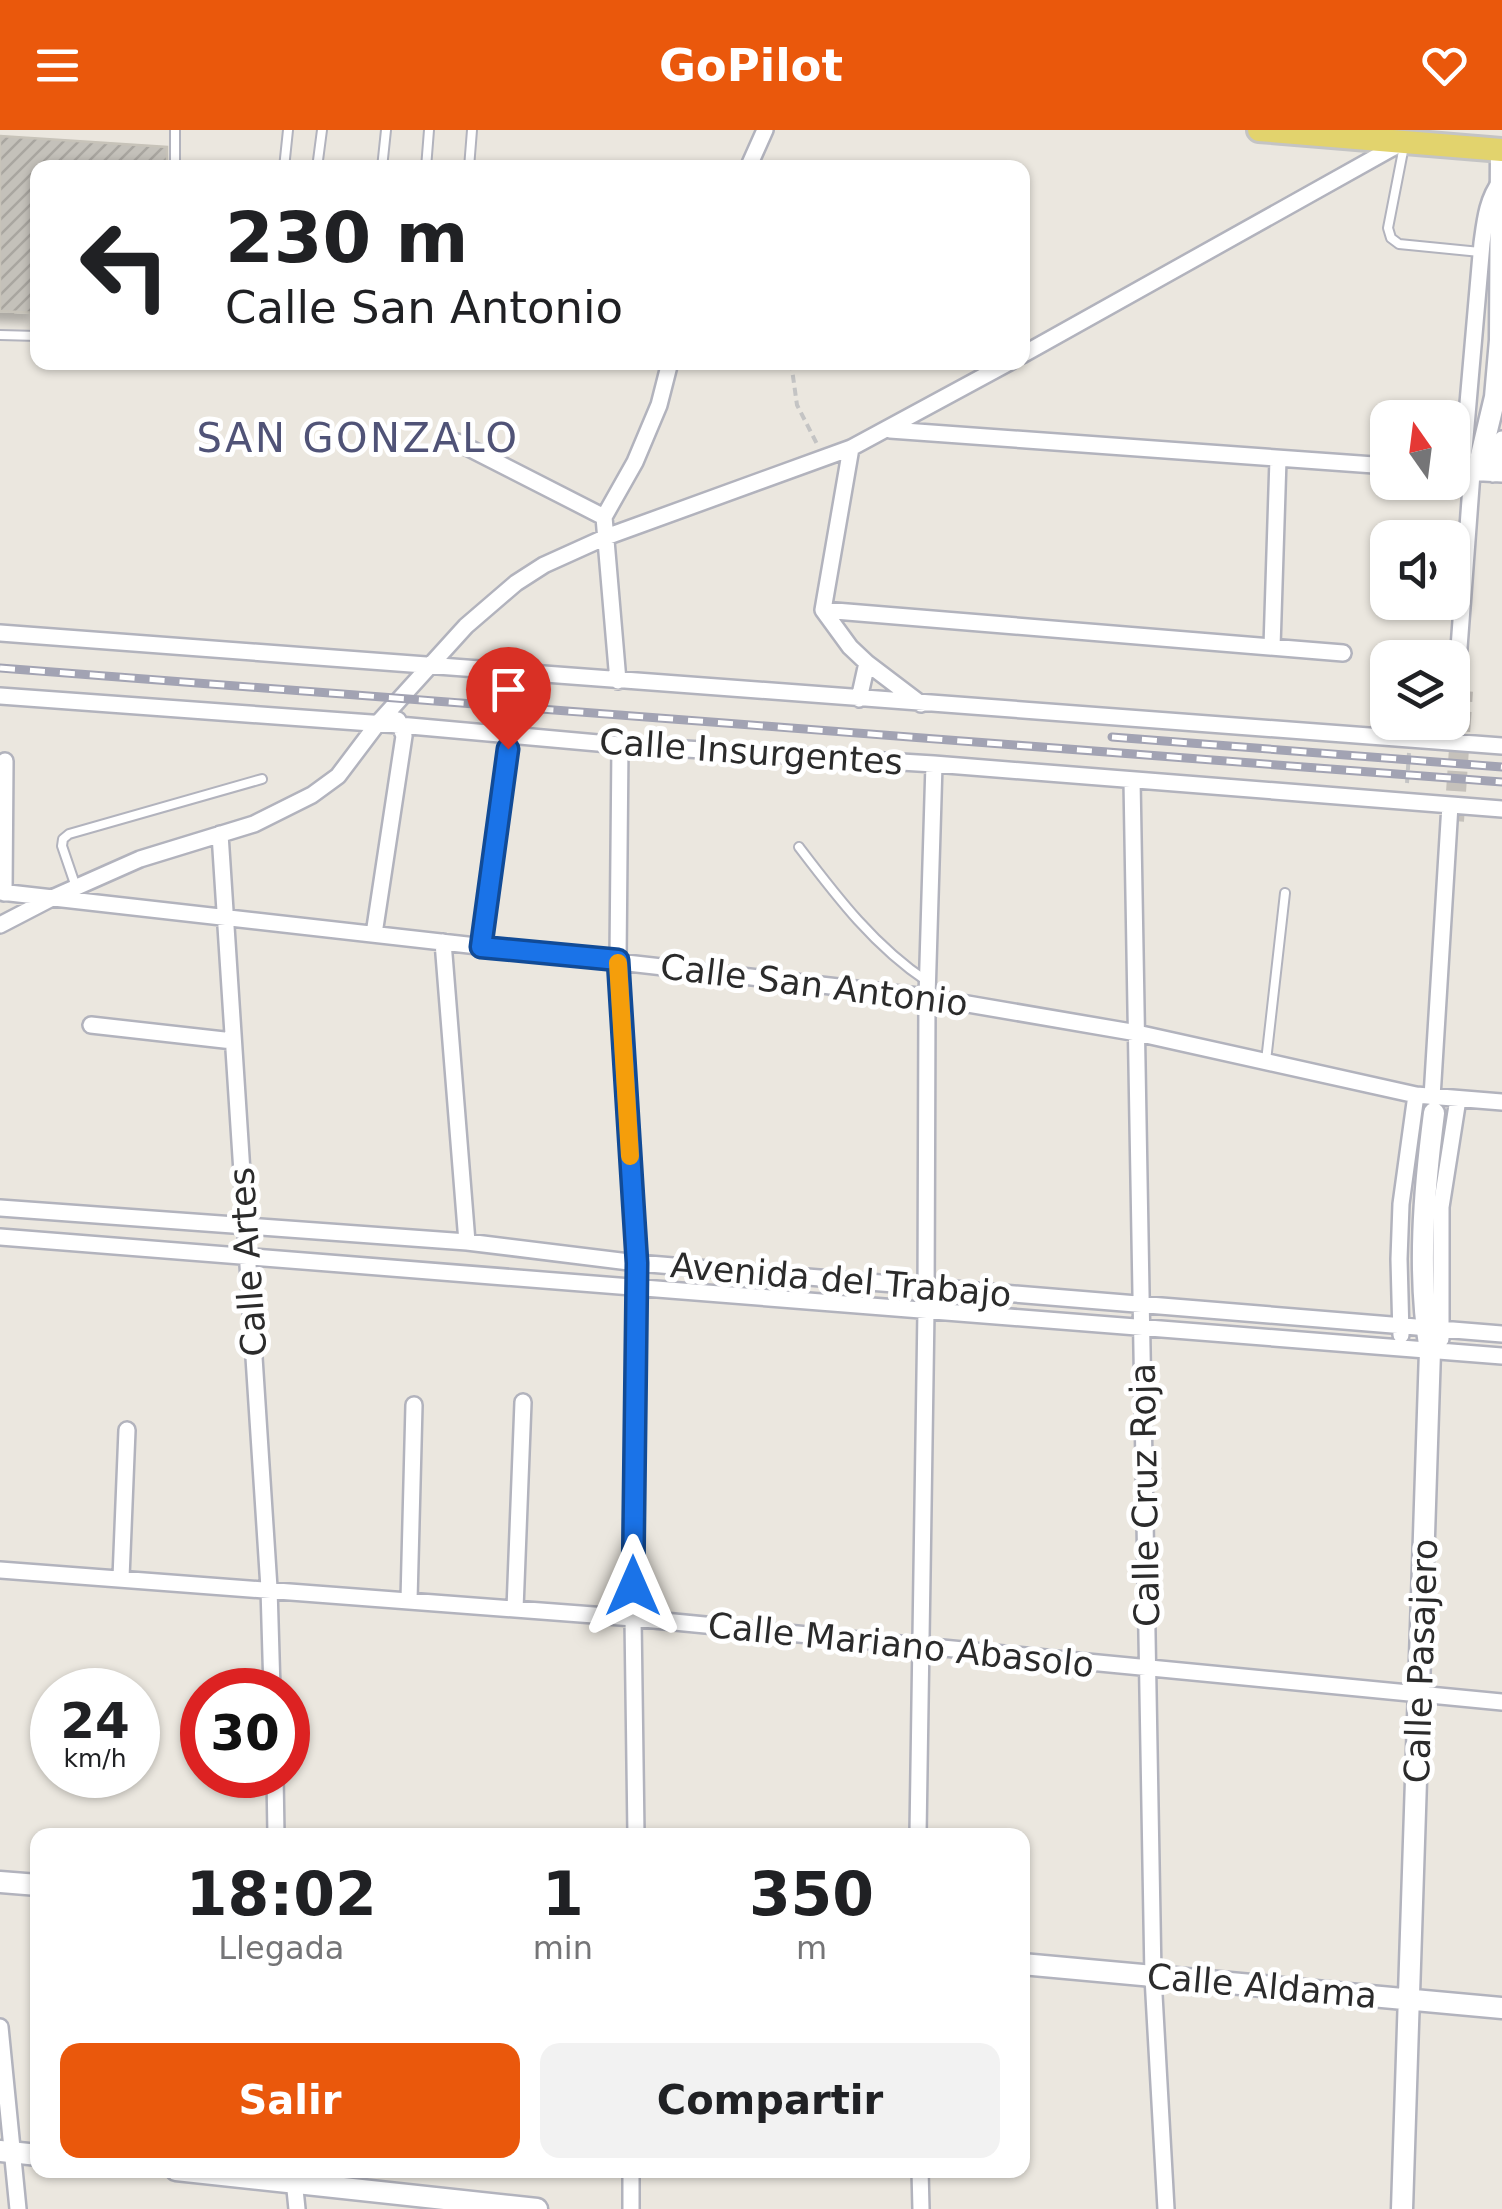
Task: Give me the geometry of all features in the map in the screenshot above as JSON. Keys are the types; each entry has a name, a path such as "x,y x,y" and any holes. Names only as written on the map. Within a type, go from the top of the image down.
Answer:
{"main road":[{"path":"1259,130 1502,149"}],"street":[{"path":"752,160 765,130"},
{"path":"1030,350 1397,138"},
{"path":"1477,471 1495,397 1500,340 1502,149"},
{"path":"1452,742 1477,471 1481,252 1486,212 1493,191 1502,180"},
{"path":"618,681 604,517 635,462 659,405 668,370"},
{"path":"0,925 140,859 284,812 312,796 338,776 378,723 466,626 516,583 559,558 606,536 851,448 996,370"},
{"path":"890,430 1370,465"},
{"path":"1477,471 1502,439"},
{"path":"457,442 604,517"},
{"path":"851,448 823,610 866,663 921,704"},
{"path":"1272,647 1278,458"},
{"path":"823,610 1343,653"},
{"name":"Calle Insurgentes","path":"0,633 1502,746"},
{"path":"859,699 866,663"},
{"name":"Calle Insurgentes","path":"0,696 378,723 402,730 934,764 1502,809"},
{"path":"374,934 402,730 392,707"},
{"path":"620,746 618,960 637,1263 632,1618 636,1828"},
{"path":"481,947 508,749"},
{"path":"2,892 5,761"},
{"path":"918,1828 927,989 934,764"},
{"name":"Calle Cruz Roja","path":"1132,780 1153,1977 1166,2209"},
{"name":"Calle Pasajero","path":"1402,2209 1435,1351 1424,1196 1427,1101 1450,805"},
{"name":"Calle Artes","path":"220,834 271,1668"},
{"name":"Calle San Antonio","path":"2,892 481,947 927,989 1266,1060 1427,1101 1502,1102"},
{"path":"443,942 466,1242"},
{"path":"91,1025 233,1041"},
{"path":"1434,1328 1441,1207 1458,1099"},
{"path":"1401,1348 1402,1204 1427,1101"},
{"name":"Avenida del Trabajo","path":"0,1208 466,1242 637,1263 1502,1334"},
{"name":"Avenida del Trabajo","path":"0,1237 1502,1356"},
{"path":"516,1609 523,1402"},
{"path":"409,1600 414,1406"},
{"path":"121,1578 127,1430"},
{"name":"Calle Mariano Abasolo","path":"0,1570 632,1618 1502,1702"},
{"path":"275,1798 276,1828"},
{"path":"0,1882 30,1885"},
{"name":"Calle Aldama","path":"1030,1965 1502,2008"},
{"path":"0,2027 6,2151 18,2209"},
{"path":"294,2178 296,2209"},
{"path":"309,2178 537,2209"},
{"path":"630,2209 631,2178"},
{"path":"920,2178 922,2209"}],"lane":[{"path":"175,130 175,160"},
{"path":"285,160 288,130"},
{"path":"318,160 322,130"},
{"path":"383,160 386,130"},
{"path":"427,160 429,130"},
{"path":"470,160 472,130"},
{"path":"1397,138 1388,228 1391,238 1399,244 1481,252"},
{"path":"0,335 30,336"},
{"path":"76,886 62,846 69,834 262,778"},
{"path":"798,847 854,919 927,989"},
{"path":"1266,1060 1285,893"}],"path":[{"path":"793,370 798,405 825,459"},
{"path":"1406,802 1410,743"}],"building":[{"path":"0,136 167,147 167,160 30,160 30,313 0,311"}],"tunnel":[{"path":"1454,821 1460,740"}],"railway":[{"path":"0,668 1502,782"},
{"path":"1112,737 1502,767"}],"slow traffic":[{"path":"618,963 630,1156"}],"district":[{"name":"SAN GONZALO","path":"358,438"}],"route":[{"path":"508,749 481,947 618,960 637,1263 633,1586"}]}
